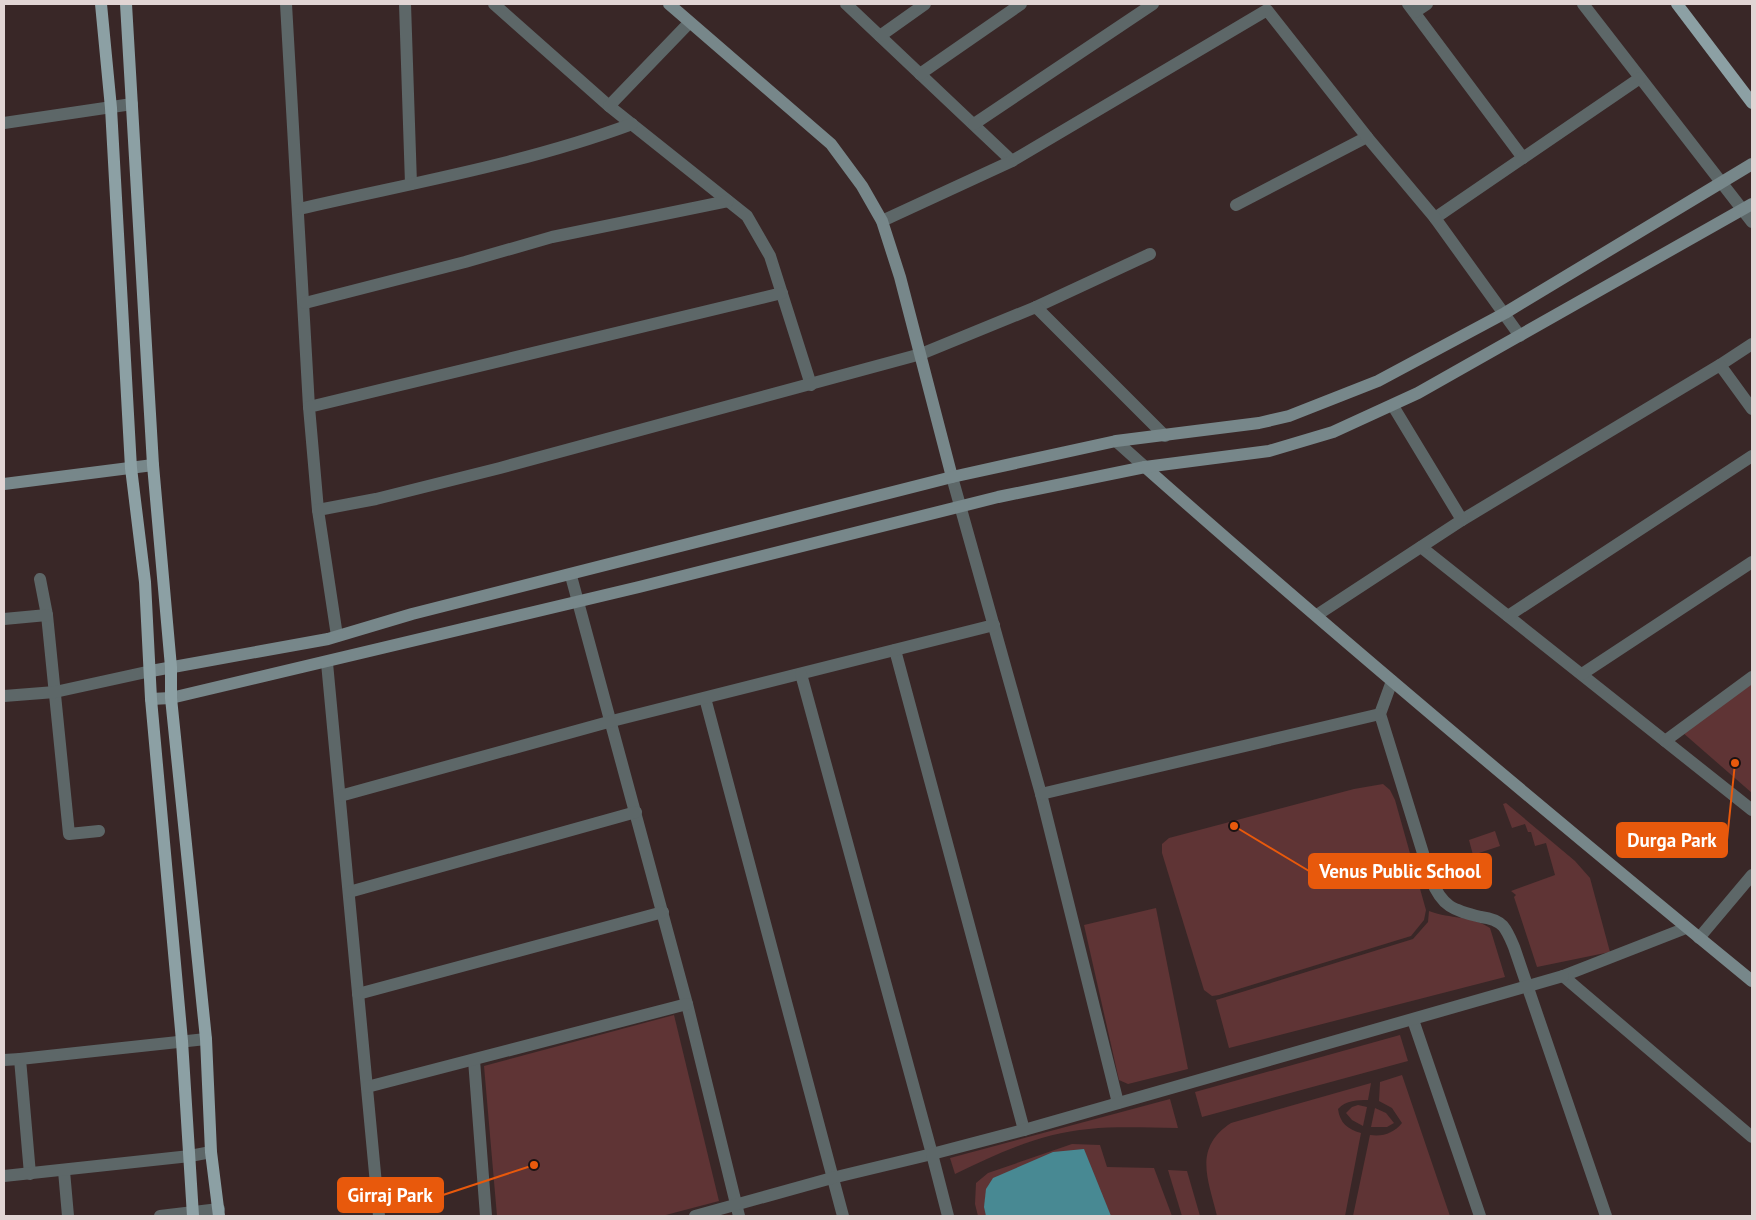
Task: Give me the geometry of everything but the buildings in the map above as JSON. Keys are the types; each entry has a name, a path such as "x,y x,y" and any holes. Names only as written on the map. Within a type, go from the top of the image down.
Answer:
{"main road":[{"path":"101,4 111,108 131,468 145,582 151,699 182,1041 193,1215"},
{"path":"126,4 153,465 171,668 171,698 206,1039 211,1152 219,1213"},
{"path":"1676,4 1752,103"}],"street":[{"path":"286,4 309,407 318,510 337,636"},
{"path":"405,4 411,184"},
{"path":"494,4 610,106 747,216 770,256 811,385"},
{"path":"669,4 831,144 862,186 882,221 900,278 952,477 1041,794 1118,1103"},
{"path":"846,4 1012,161"},
{"path":"880,36 925,4"},
{"path":"920,74 1021,4"},
{"path":"974,124 1153,4"},
{"path":"1427,4 1412,8 1523,158"},
{"path":"1583,4 1722,183 1747,206 1752,222"},
{"path":"882,221 1012,161 1264,7 1367,137 1435,218 1520,336"},
{"path":"610,106 689,22"},
{"path":"1435,218 1640,78"},
{"path":"4,123 132,104"},
{"path":"298,209 542,154 586,142 632,124"},
{"path":"1236,205 1367,137"},
{"path":"4,696 55,692 151,671 337,636 412,614 571,576 952,477 1116,441 1258,423 1290,416 1378,381 1505,313 1752,164"},
{"path":"304,303 465,262 552,237 728,201"},
{"path":"151,699 171,698 327,663 960,506 1145,467 1269,451 1333,432 1393,406 1520,336 1747,206"},
{"path":"318,510 376,500 500,468 921,354 1036,307 1150,254"},
{"path":"309,407 782,293"},
{"path":"1036,307 1165,436"},
{"path":"1318,615 1462,520 1752,344"},
{"path":"1720,365 1752,409"},
{"path":"1393,406 1462,520"},
{"path":"1116,441 1392,681 1686,928 1752,981"},
{"path":"1508,616 1752,456"},
{"path":"4,484 153,465"},
{"path":"1421,547 1752,810"},
{"path":"1582,674 1752,562"},
{"path":"571,576 663,912 737,1211"},
{"path":"40,579 47,615 69,834 99,831"},
{"path":"4,619 47,615"},
{"path":"340,796 612,721 994,625"},
{"path":"895,650 1024,1130"},
{"path":"327,663 379,1216"},
{"path":"801,674 948,1216"},
{"path":"1665,741 1752,677"},
{"path":"1392,681 1380,714 1438,896 1446,904 1459,912 1492,919 1502,925 1514,947 1606,1216"},
{"path":"705,698 842,1216"},
{"path":"1041,794 1380,714"},
{"path":"349,892 636,812"},
{"path":"1699,938 1752,875"},
{"path":"358,994 663,912"},
{"path":"695,1216 737,1211 832,1178 1024,1130 1528,987 1563,976 1686,928"},
{"path":"1563,976 1752,1137"},
{"path":"367,1087 687,1004"},
{"path":"1413,1020 1480,1216"},
{"path":"4,1060 206,1039"},
{"path":"20,1059 30,1174"},
{"path":"474,1060 486,1216"},
{"path":"4,1176 64,1171 211,1152"},
{"path":"64,1171 68,1216"},
{"path":"160,1216 219,1213"}],"shaded area":[{"path":"1752,684 1752,793 1682,732"},
{"path":"1383,784 1390,790 1395,800 1426,910 1424,920 1411,936 1219,995 1212,996 1204,990 1162,853 1162,844 1169,838 1354,789"},
{"path":"1506,803 1575,861 1590,878 1610,952 1537,967 1514,897 1516,895 1511,891 1555,875 1546,843 1535,846 1531,832 1528,832 1525,824 1512,828 1503,804"},
{"path":"1495,831 1500,846 1473,855 1469,840"},
{"path":"1156,908 1188,1069 1128,1084 1119,1080 1084,925"},
{"path":"1429,911 1467,919 1490,928 1505,977 1229,1048 1216,1000 1413,939 1428,922"},
{"path":"674,1015 719,1201 662,1216 497,1216 484,1066"},
{"path":"1400,1035 1408,1061 1202,1117 1195,1092"},
{"path":"1402,1075 1450,1216 1353,1216 1370,1135 1388,1134 1402,1123 1392,1108 1379,1101 1380,1082"},
{"path":"1371,1083 1368,1100 1348,1102 1338,1109 1340,1118 1345,1125 1361,1133 1345,1216 1217,1216 1207,1177 1206,1165 1207,1154 1219,1133 1231,1123"},
{"path":"1170,1099 1178,1128 1122,1127 1071,1131 1020,1145 955,1174 950,1158"},
{"path":"1358,1105 1367,1107 1363,1126 1352,1120 1346,1113 1352,1107"},
{"path":"1375,1108 1386,1113 1394,1123 1387,1127 1371,1127"},
{"path":"1072,1144 1100,1145 1107,1167 1154,1168 1172,1216 978,1216 975,1204 976,1183 988,1173"},
{"path":"1168,1170 1187,1171 1200,1216 1182,1216"}],"water":[{"path":"1084,1149 1111,1216 986,1216 984,1207 986,1189 993,1178 1053,1152"}],"place":[{"name":"Durga Park","path":"1735,763"},
{"name":"Venus Public School","path":"1234,826"},
{"name":"Girraj Park","path":"534,1165"}]}
